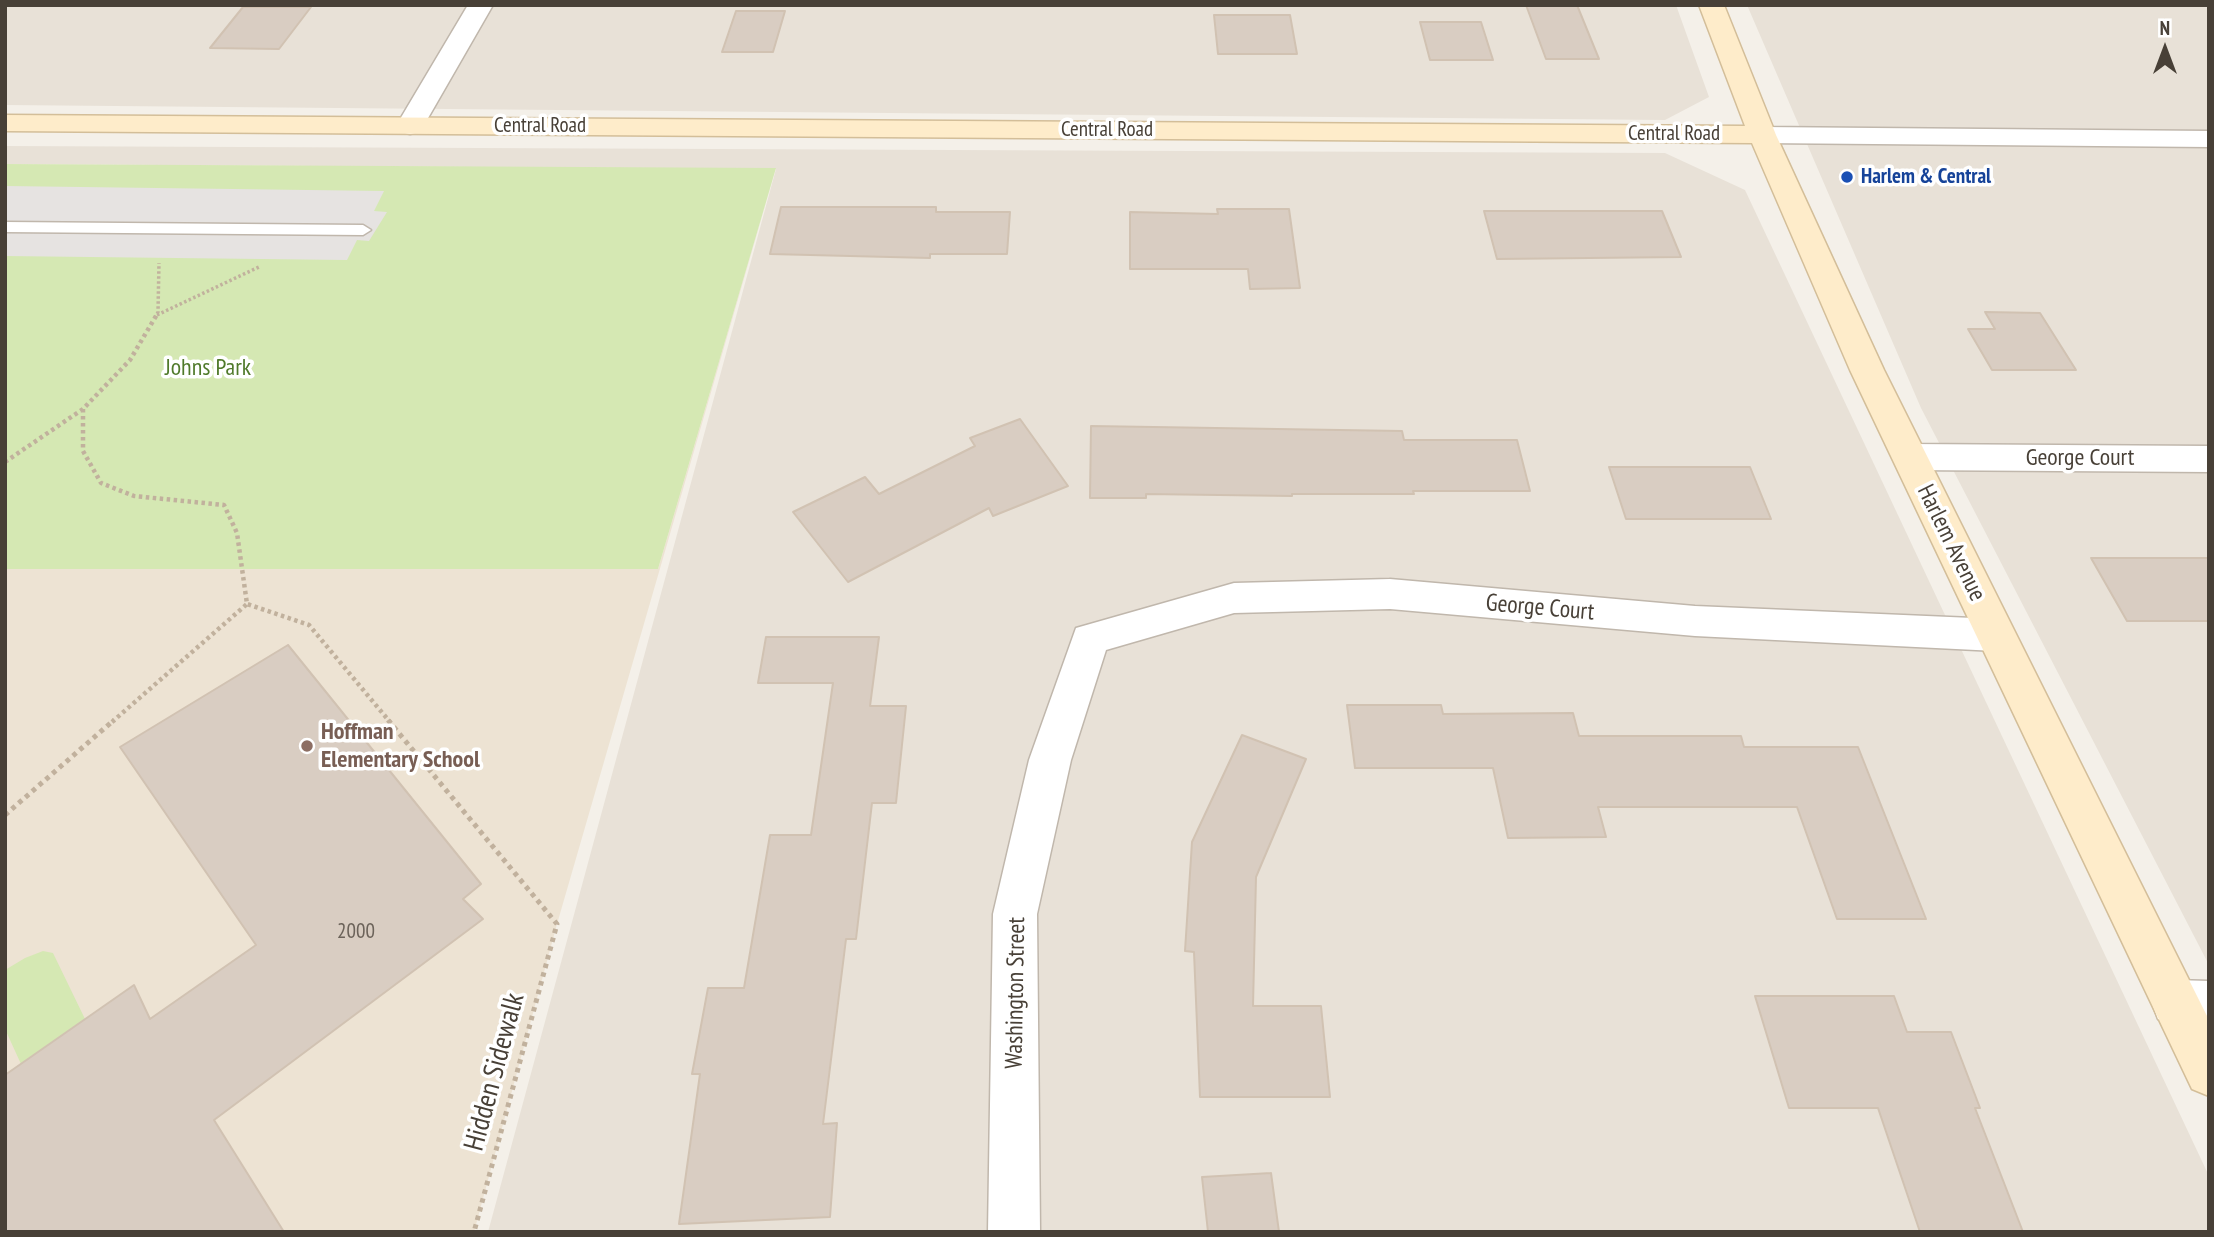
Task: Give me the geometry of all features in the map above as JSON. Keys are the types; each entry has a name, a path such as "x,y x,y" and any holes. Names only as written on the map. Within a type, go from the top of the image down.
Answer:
{"main road":[{"name":"Harlem Avenue","path":"1711,5 1762,135 1909,457 1996,635 2192,1003 2209,1072"},
{"name":"Central Road","path":"5,123 1762,135"}],"street":[{"path":"410,126 481,5"},
{"name":"Central Road","path":"1762,135 2209,139"},
{"name":"George Court","path":"1909,457 2209,459"},
{"name":"George Court","path":"1090,639 1234,598 1390,594 1695,621 1996,635"},
{"name":"Washington Street","path":"1014,1232 1015,914 1050,760 1090,639"}],"lane":[{"path":"5,227 363,230"}],"path":[{"path":"5,462 83,409 130,360 156,316 159,263"},
{"path":"156,316 261,266"},
{"path":"5,815 247,604 237,533 224,505 134,496 101,483 83,451 83,409"},
{"name":"Hidden Sidewalk","path":"247,604 309,625 557,923 474,1232"}],"shaded area":[{"path":"5,5 1676,5 1709,97 1665,120 5,105"},
{"path":"1747,5 2209,5 2209,965 1921,408"},
{"path":"5,146 1665,153 1745,190 2209,1176 2209,1232 488,1232 776,169 5,164"},
{"name":"Hoffman Elementary School","path":"776,168 557,924 474,1232 5,1232 5,569 658,569"},
{"path":"5,186 384,191 374,211 387,212 369,241 357,240 347,260 5,256"}],"green space":[{"name":"Johns Park","path":"5,164 776,168 658,569 5,569"},
{"path":"43,951 53,953 85,1019 21,1064 5,1029 5,970"}],"building":[{"path":"1526,5 1577,5 1599,59 1546,59"},
{"path":"243,7 311,7 279,49 210,48"},
{"path":"736,11 785,11 773,52 722,52"},
{"path":"1214,15 1290,15 1297,54 1218,54"},
{"path":"1420,22 1481,22 1493,60 1430,60"},
{"path":"781,207 936,207 936,212 1010,212 1007,254 930,254 930,258 770,254"},
{"path":"1217,209 1289,209 1300,288 1250,289 1248,269 1130,269 1130,212 1218,214"},
{"path":"1484,211 1662,211 1681,257 1497,259"},
{"path":"1985,312 2040,313 2076,370 1992,370 1968,329 1995,329"},
{"path":"1020,419 1068,486 993,516 989,508 848,582 793,512 865,477 879,494 975,446 970,438"},
{"path":"1091,426 1402,431 1404,440 1517,440 1530,491 1413,491 1414,494 1292,496 1146,494 1146,498 1090,498"},
{"path":"1609,467 1750,467 1771,519 1626,519"},
{"path":"2091,558 2209,558 2209,621 2127,621"},
{"path":"766,637 879,637 870,706 906,706 896,803 872,803 856,939 846,939 823,1124 837,1123 830,1217 679,1224 700,1074 692,1074 708,988 744,988 770,835 811,835 833,683 758,683"},
{"path":"288,645 481,884 463,899 483,919 214,1120 284,1232 5,1232 5,1075 134,985 150,1019 256,945 120,747"},
{"path":"1347,705 1441,705 1443,714 1573,713 1579,736 1741,736 1744,747 1858,747 1926,919 1837,919 1797,807 1598,807 1606,837 1508,838 1493,768 1355,768"},
{"path":"1242,735 1306,759 1256,877 1253,1006 1321,1006 1330,1097 1200,1097 1194,952 1185,951 1192,842"},
{"path":"1755,996 1894,996 1907,1032 1951,1032 1980,1108 1975,1108 2023,1232 1920,1232 1878,1108 1789,1108"},
{"path":"1271,1173 1279,1232 1208,1232 1202,1177"}],"place":[{"name":"Harlem & Central","path":"1847,177"},
{"name":"Hoffman Elementary School","path":"307,746"}]}
